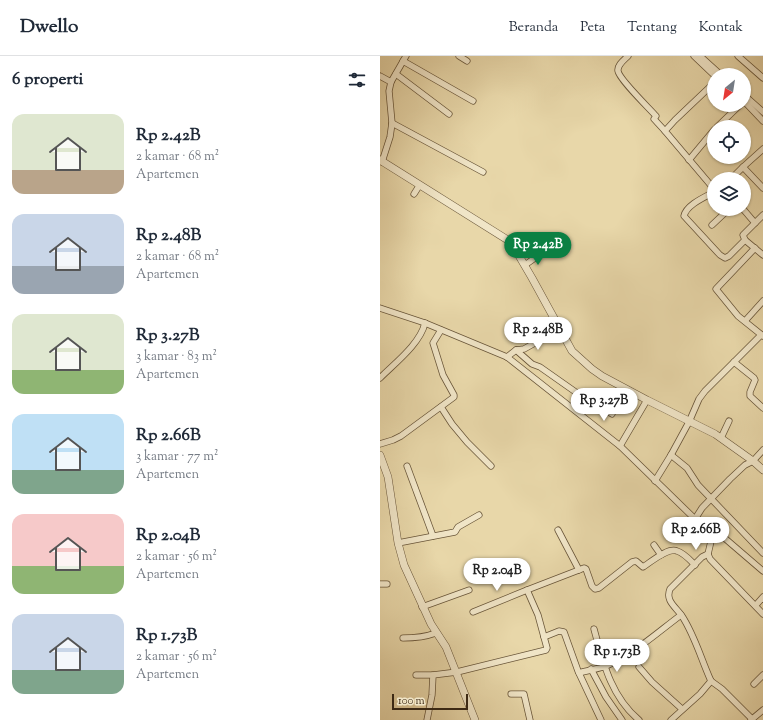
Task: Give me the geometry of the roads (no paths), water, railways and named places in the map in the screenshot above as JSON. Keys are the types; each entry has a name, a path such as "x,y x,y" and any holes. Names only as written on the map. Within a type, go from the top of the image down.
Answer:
{"street":[{"path":"459,56 467,61"},
{"path":"628,56 618,67 618,72 622,79 656,116 654,119 707,182"},
{"path":"694,56 707,68"},
{"path":"700,56 713,68"},
{"path":"738,56 763,78"},
{"path":"473,100 404,59 391,82 388,98 392,123 390,137 381,161 419,186 510,241 525,265 572,351 592,368 606,378 721,438 763,470"},
{"path":"396,74 449,114"},
{"path":"380,76 391,82"},
{"path":"665,131 707,90"},
{"path":"751,101 763,112"},
{"path":"751,108 763,121"},
{"path":"724,120 733,112"},
{"path":"392,123 483,172"},
{"path":"689,160 707,138"},
{"path":"738,172 763,149"},
{"path":"743,167 763,188"},
{"path":"414,194 419,186"},
{"path":"707,195 684,212 684,216 720,255 725,258 745,240"},
{"path":"763,215 743,235 745,240 763,255"},
{"path":"712,225 722,216"},
{"path":"749,216 755,223"},
{"path":"655,481 689,422 699,399 705,391 762,335 728,305 716,289 755,248"},
{"path":"525,265 542,253"},
{"path":"745,321 763,301"},
{"path":"380,308 425,323 507,357 620,446 712,537"},
{"path":"380,378 415,343 424,328 425,323"},
{"path":"507,357 516,350 524,348 560,329"},
{"path":"380,444 401,436 441,407 454,395 443,375 434,346 434,341 441,330"},
{"path":"516,350 532,364 540,367 577,393 612,414"},
{"path":"734,362 754,378 755,380 750,396 763,408"},
{"path":"620,446 647,400"},
{"path":"441,407 452,424 467,442 491,466"},
{"path":"721,438 729,421"},
{"path":"695,519 711,498 745,465 753,461 763,450"},
{"path":"380,455 388,477 398,543 404,565 422,607 436,633 446,647 475,720"},
{"path":"671,455 687,468 698,485 763,553"},
{"path":"407,466 433,536"},
{"path":"398,543 455,532 458,527 478,515"},
{"path":"558,530 579,570"},
{"path":"763,571 721,535 716,534 712,537 708,554 714,564 763,614"},
{"path":"654,545 661,555"},
{"path":"473,612 579,570 586,569 592,586 597,589 632,562 636,561 643,567 661,555 672,551 677,551 695,565"},
{"path":"708,554 702,557 668,592 668,600 681,615 698,648 711,681 722,689 752,720 763,710"},
{"path":"380,584 387,584"},
{"path":"422,607 469,590"},
{"path":"416,675 433,675 457,672 544,652 547,648 538,615 527,590"},
{"path":"756,606 763,597"},
{"path":"579,673 605,667 623,658 681,615"},
{"path":"594,629 605,667 617,695 624,705 640,720"},
{"path":"544,637 559,631 564,632 579,673 601,720"},
{"path":"403,638 416,638 436,633"},
{"path":"639,667 652,682 682,709"},
{"path":"591,669 606,697 622,720"},
{"path":"427,720 432,695 433,675"},
{"path":"754,684 763,676"},
{"path":"671,720 700,694 711,681"},
{"path":"511,694 524,694 530,720"}]}
